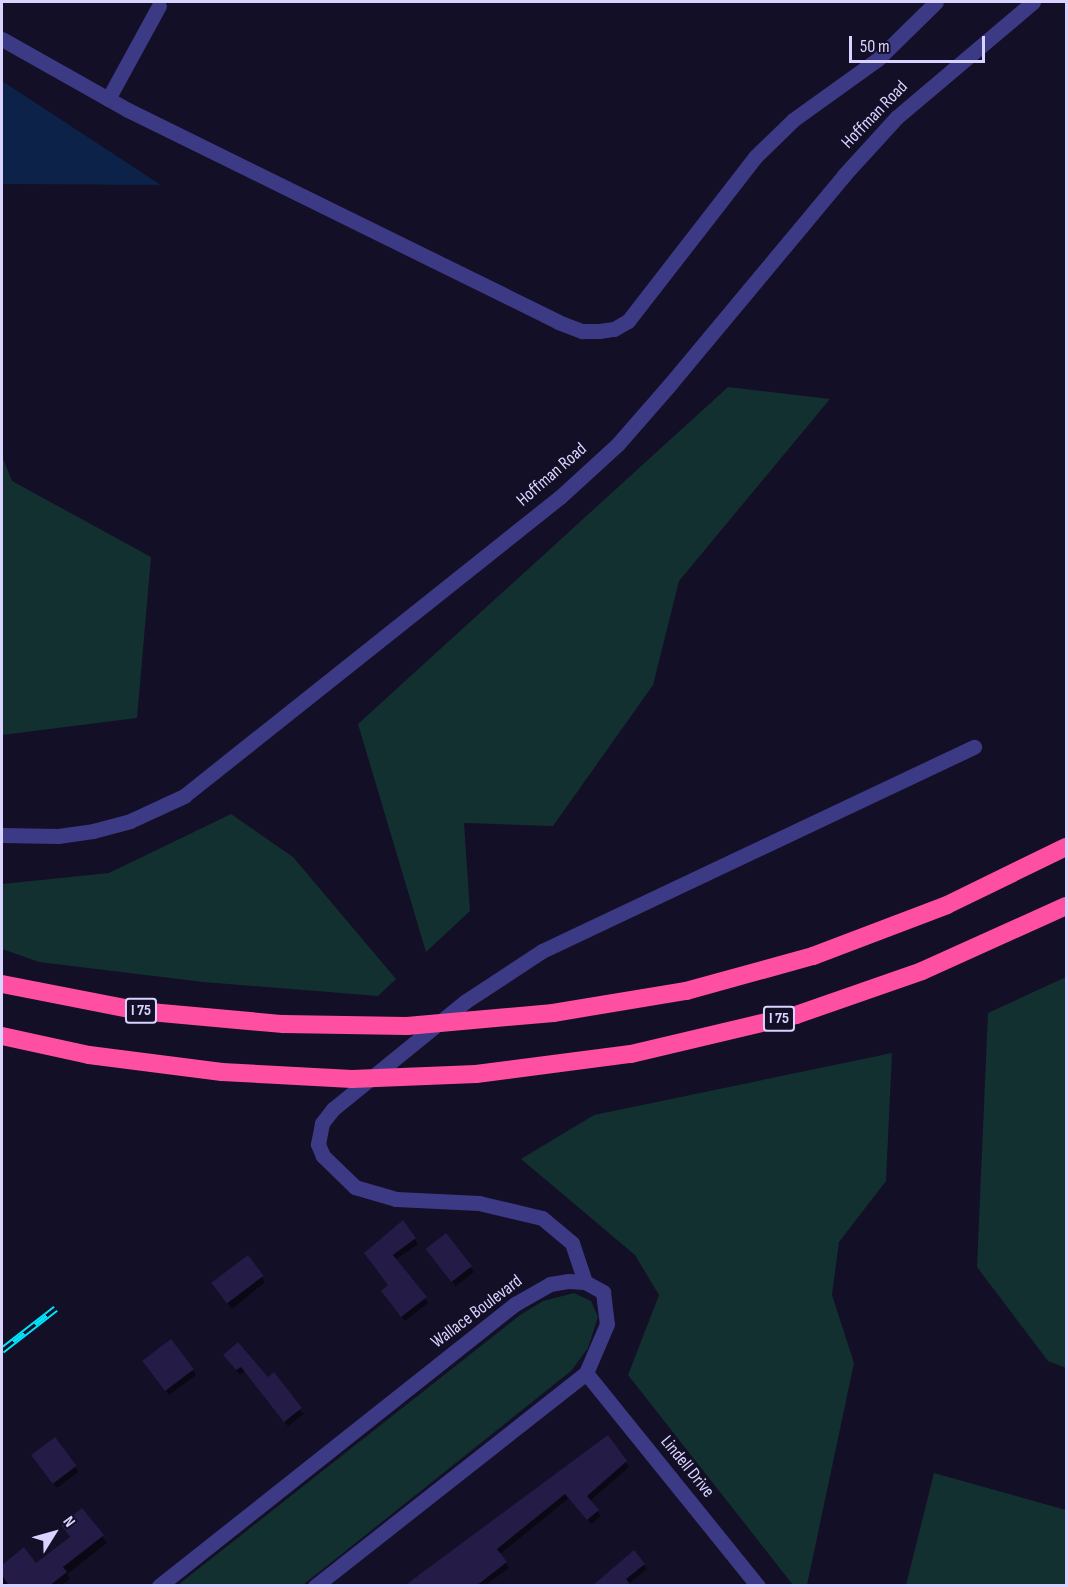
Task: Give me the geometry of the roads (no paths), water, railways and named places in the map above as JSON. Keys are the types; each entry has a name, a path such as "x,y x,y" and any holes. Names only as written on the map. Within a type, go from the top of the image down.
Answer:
{"highway":[{"name":"I 75","path":"2,984 139,1011 283,1024 407,1026 553,1013 686,991 813,956 947,905 1066,847"},
{"name":"I 75","path":"2,1036 100,1057 222,1072 352,1079 476,1074 640,1052 796,1015 922,971 1066,906"}],"street":[{"path":"2,39 108,99 558,322 582,331 599,331 614,329 628,321 755,157 793,120 878,59 936,2"},
{"name":"Hoffman Road","path":"2,834 58,836 93,831 130,821 184,796 560,497 617,445 844,175 897,117 1033,2"},
{"path":"108,99 159,6"},
{"path":"315,1586 586,1373 603,1335 608,1310 603,1292 585,1282 572,1243 542,1218 479,1203 396,1199 355,1187 323,1156 318,1144 322,1123 333,1109 466,1001 542,951 974,747"},
{"name":"Wallace Boulevard","path":"159,1586 515,1304 550,1284 585,1282"},
{"name":"Lindell Drive","path":"586,1373 754,1581"},
{"path":"738,1586 754,1581"}],"water":[{"path":"2,81 161,185 2,184"}],"railway":[{"path":"2,1350 56,1308"}]}
